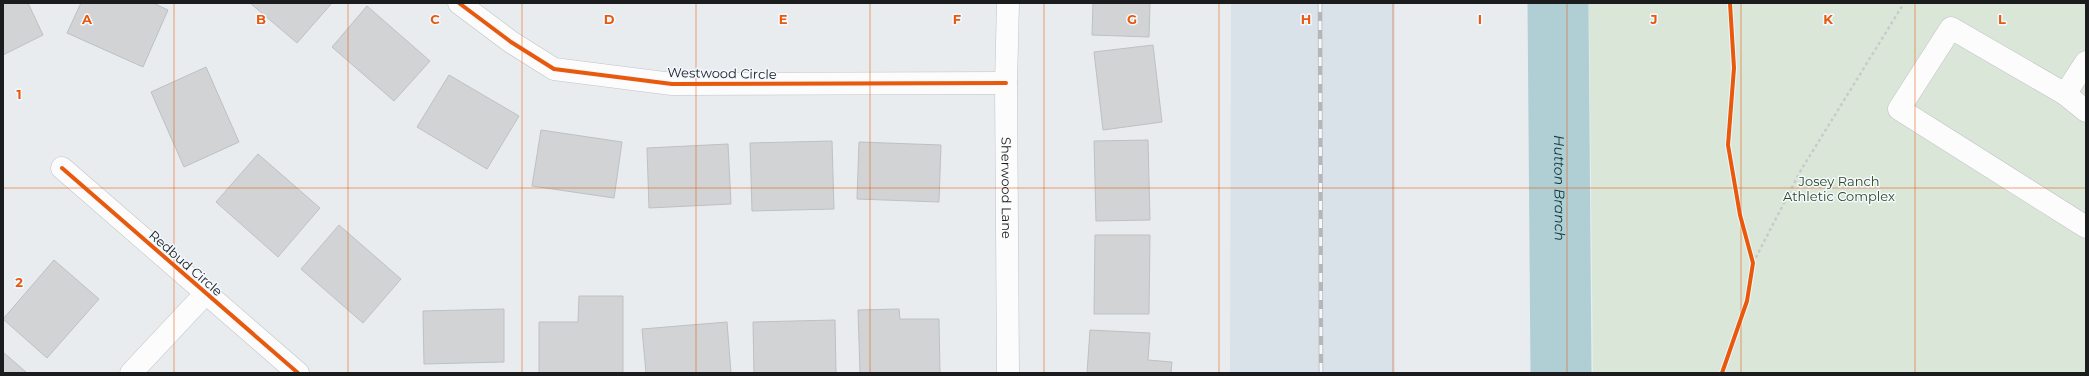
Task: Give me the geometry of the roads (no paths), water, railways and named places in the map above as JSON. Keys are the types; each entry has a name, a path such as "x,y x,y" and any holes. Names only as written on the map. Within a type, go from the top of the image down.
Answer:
{"street":[{"name":"Westwood Circle","path":"459,3 511,42 554,69 672,84 1006,83"},
{"name":"Sherwood Lane","path":"1008,3 1006,83 1008,373"},
{"path":"2086,111 2065,94 1951,28 1899,109 2086,227"},
{"path":"2065,94 2086,62"},
{"name":"Redbud Circle","path":"62,168 298,373"},
{"path":"131,373 206,293"}],"waterway":[{"name":"Hutton Branch","path":"1558,3 1561,373"}],"railway":[{"path":"1320,3 1321,373"}],"park label":[{"name":"Josey Ranch Athletic Complex","path":"1839,188"}]}
